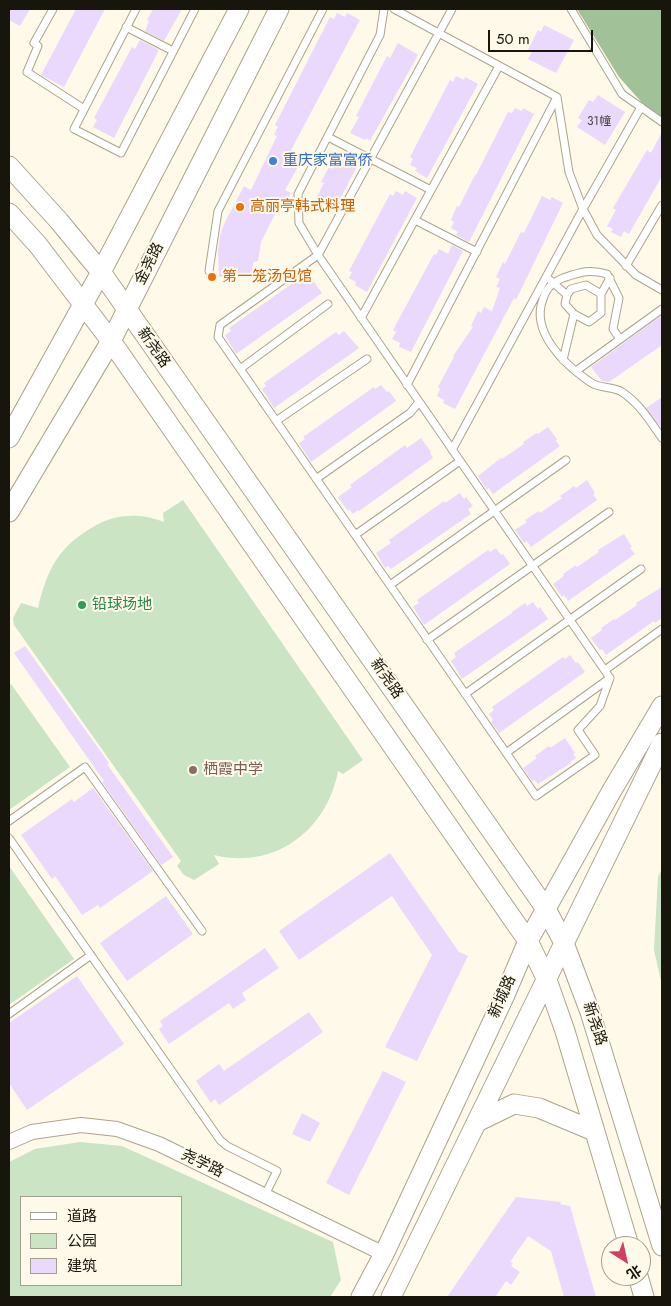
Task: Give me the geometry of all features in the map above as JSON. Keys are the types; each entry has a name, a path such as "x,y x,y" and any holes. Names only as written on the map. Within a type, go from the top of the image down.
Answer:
{"main road":[{"path":"9,438 101,272 239,9"},
{"name":"金尧路","path":"9,512 111,341 279,9"},
{"name":"新尧路","path":"9,166 59,221 101,272 546,909 564,944 590,1012 662,1246"},
{"name":"新尧路","path":"9,213 38,245 111,341 528,941 547,980 565,1031 626,1236"},
{"name":"新城路","path":"361,1297 384,1254 504,997 528,941 611,792 662,706"},
{"name":"新城路","path":"392,1297 662,743"},
{"path":"479,1121 514,1104 539,1108 594,1131"}],"street":[{"name":"尧学路","path":"9,1142 32,1132 81,1125 117,1129 159,1144 384,1254"}],"lane":[{"path":"53,9 34,43 38,46 27,72 84,110"},
{"path":"136,9 74,129 121,153 195,9"},
{"path":"208,271 218,211 322,9"},
{"path":"384,9 380,35 298,194 299,223 318,255 610,678"},
{"path":"394,9 557,98"},
{"path":"452,9 318,255 220,325 218,337 536,796 595,755 578,730 600,706 610,678"},
{"path":"570,9 622,94 662,122"},
{"path":"126,27 173,50"},
{"path":"362,318 499,66"},
{"path":"557,98 568,172 583,209 597,235 636,275 662,290"},
{"path":"407,385 557,98"},
{"path":"452,450 583,209 642,108"},
{"path":"328,136 431,190"},
{"path":"626,266 662,205"},
{"path":"415,220 477,252"},
{"path":"620,339 613,329 619,298 607,274 582,271 553,283 540,306 541,323 553,348 563,360 591,384 621,391 642,410 662,438"},
{"path":"547,275 567,295"},
{"path":"601,294 586,285 571,289 565,304 574,314 589,322 601,313 601,294 610,278"},
{"path":"240,369 328,304"},
{"path":"576,371 662,309"},
{"path":"563,360 574,314"},
{"path":"276,422 367,359"},
{"path":"316,479 410,413 419,402"},
{"path":"390,586 566,460"},
{"path":"354,535 460,461"},
{"path":"427,640 609,512"},
{"path":"465,694 641,568"},
{"path":"605,670 662,629"},
{"path":"506,753 610,678"},
{"path":"9,820 85,767 202,931"},
{"path":"9,838 220,1140 227,1146 277,1171 265,1195"},
{"path":"9,1014 91,955"}],"green space":[{"path":"577,9 662,9 662,117 644,105 619,77"},
{"path":"183,500 363,760 343,774 338,771 332,792 322,812 310,828 294,841 277,851 257,857 236,858 214,855 219,864 194,880 184,875 177,866 181,861 14,625 13,618 21,603 38,608 50,571 63,551 81,535 102,522 120,517 143,516 164,522 163,513"},
{"path":"11,684 70,767 9,810 9,685"},
{"path":"9,866 74,959 9,1005"},
{"path":"662,869 662,985 654,950 658,877"},
{"path":"80,1142 122,1146 333,1242 341,1280 330,1297 9,1297 9,1162 35,1149"}],"building":[{"path":"9,9 30,9 20,26 9,20"},
{"path":"76,9 105,9 64,87 41,75"},
{"path":"153,9 182,9 164,41 145,31 149,21 147,20"},
{"path":"337,13 345,17 347,13 360,20 291,150 304,156 285,190 291,193 283,208 279,206 261,242 258,261 253,262 252,274 219,277 218,251 220,235 225,222 244,186 251,190 277,136 274,135 278,127 275,125 330,17 334,19"},
{"path":"544,25 574,40 556,73 528,59 532,52 528,50 538,30 541,32"},
{"path":"140,40 159,50 114,138 93,127 97,120 94,118 132,47 135,49"},
{"path":"398,43 418,55 370,141 366,138 365,140 350,133 359,117 356,116 387,56 390,58"},
{"path":"456,76 464,80 465,77 478,84 427,178 415,171 417,168 410,165 413,159 410,157 450,80 453,82"},
{"path":"598,95 625,112 605,145 577,127 582,120 578,118 589,100 593,102"},
{"path":"515,108 522,111 523,108 534,114 469,242 456,235 458,232 451,228 454,222 451,220 508,112 512,113"},
{"path":"662,132 662,176 629,234 624,231 621,237 611,232 613,229 607,226 616,210 613,208 647,150 651,153"},
{"path":"340,154 353,161 352,164 357,166 336,207 331,204 329,206 316,199 324,183 321,182 329,167 332,169"},
{"path":"396,191 403,195 405,191 417,198 367,292 355,285 356,282 349,278 352,272 349,271 390,194 393,196"},
{"path":"542,196 550,200 552,197 563,203 516,300 514,298 455,409 443,403 444,400 437,396 440,389 438,387 453,356 473,327 471,326 478,311 481,313 484,307 492,311 500,288 496,287 500,279 496,277 503,262 505,264 521,232 524,233"},
{"path":"452,245 463,251 411,352 399,347 400,343 392,339 396,332 393,330 434,254 436,255 439,249 448,254"},
{"path":"308,277 322,293 236,354 225,335 231,331 229,328 300,278 302,280"},
{"path":"662,315 662,345 609,382 602,381 591,367"},
{"path":"344,331 359,348 274,408 262,389 266,386 264,383 336,332 339,335"},
{"path":"381,385 387,392 389,391 396,401 311,462 299,443 305,439 303,437 374,387 375,389"},
{"path":"662,397 662,429 646,408"},
{"path":"548,427 560,446 493,494 489,488 487,490 478,476 501,458 524,444 523,442"},
{"path":"421,438 433,458 359,511 353,514 349,509 348,511 338,497 352,487 350,485 405,445 407,448"},
{"path":"587,480 597,500 531,547 527,541 524,543 515,530 527,522 525,520 539,511 540,513 562,498 560,496 574,486 576,488"},
{"path":"460,493 473,506 468,509 471,514 391,569 388,566 385,568 376,553 391,543 389,540 444,501 445,503"},
{"path":"624,534 635,554 568,601 564,595 562,597 553,584 564,576 563,574 576,565 577,567 599,552 598,550"},
{"path":"496,548 510,564 424,625 413,607 419,603 417,600 488,550 490,552"},
{"path":"662,587 662,618 655,623 654,621 606,655 602,649 600,650 591,638 602,630 601,628"},
{"path":"533,602 538,609 540,607 548,619 462,679 451,661 456,657 454,653 525,603 527,606"},
{"path":"25,646 109,763 107,764 173,857 163,864 161,865 102,782 104,781 14,653"},
{"path":"570,655 585,672 499,733 491,722 493,720 489,714 494,710 492,707 563,657 565,659"},
{"path":"565,738 575,753 573,754 576,758 538,784 535,780 532,781 523,768 549,746 550,748"},
{"path":"93,788 153,871 100,908 98,905 82,915 55,876 52,879 21,835 72,799 74,802"},
{"path":"390,853 459,952 468,956 417,1061 385,1047 432,955 392,896 299,960 279,931"},
{"path":"166,896 193,934 127,981 100,943"},
{"path":"265,948 279,968 242,993 246,1000 233,1009 229,1003 169,1044 159,1029 163,1026 160,1021"},
{"path":"77,976 124,1044 27,1110 9,1083 9,1023"},
{"path":"309,1012 323,1032 219,1105 215,1099 211,1103 196,1081 219,1064 224,1071"},
{"path":"383,1071 406,1082 349,1195 326,1183"},
{"path":"302,1113 320,1123 310,1142 292,1134"},
{"path":"516,1197 561,1202 560,1204 570,1206 596,1297 564,1297 551,1251 528,1236 510,1262 513,1263 511,1266 520,1272 511,1285 506,1281 495,1297 447,1297"}],"place":[{"name":"重庆家富富侨","path":"273,161"},
{"name":"高丽亭韩式料理","path":"240,207"},
{"name":"第一笼汤包馆","path":"212,277"},
{"name":"铅球场地","path":"82,605"},
{"name":"栖霞中学","path":"193,770"}]}
